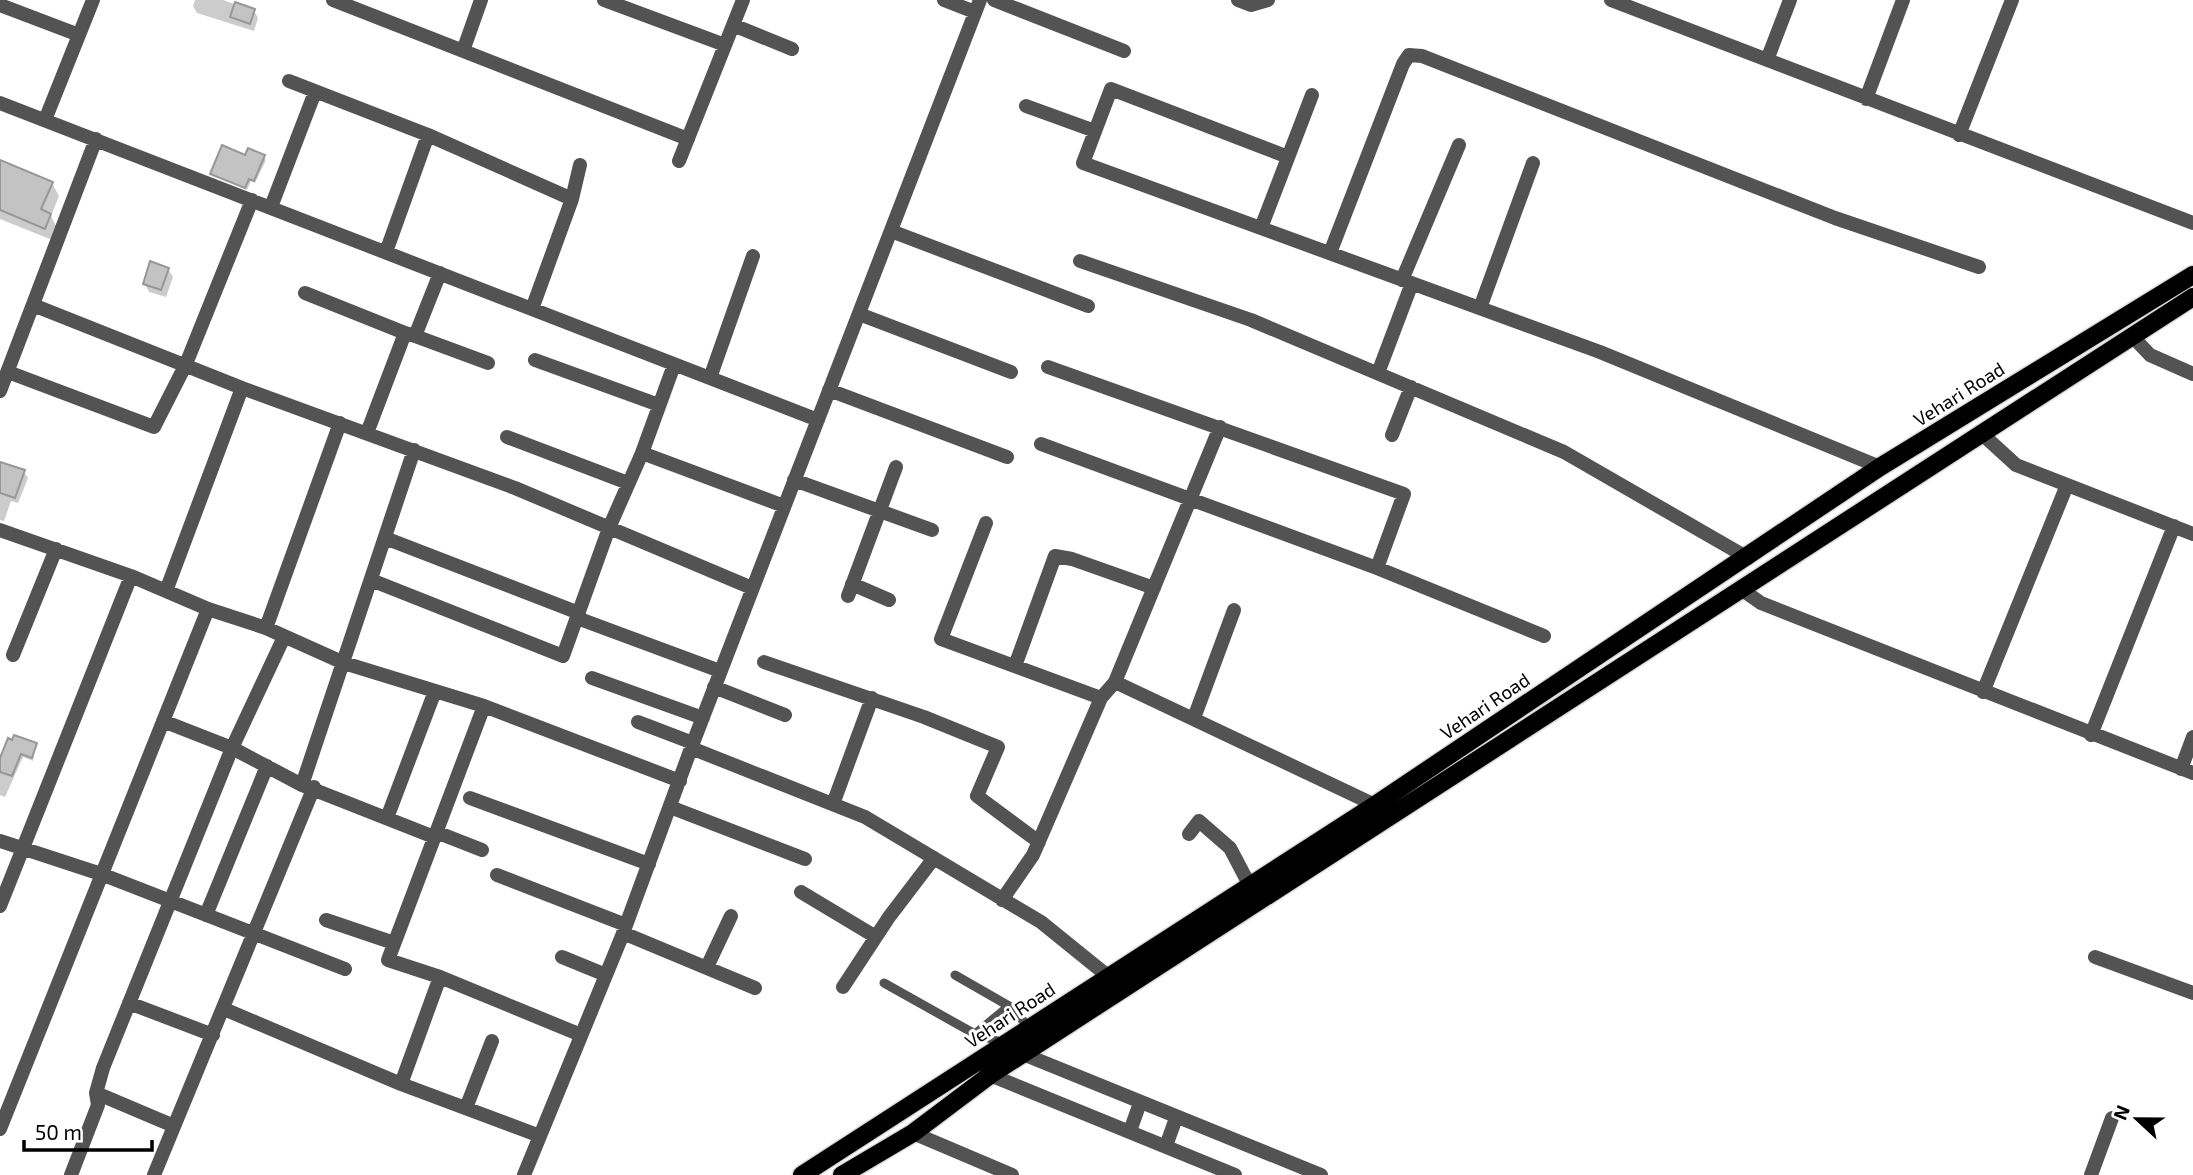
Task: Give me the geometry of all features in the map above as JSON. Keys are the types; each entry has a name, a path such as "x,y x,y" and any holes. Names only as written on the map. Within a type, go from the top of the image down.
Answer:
{"main road":[{"name":"Vehari Road","path":"842,1175 913,1133 993,1057 1030,1028 1375,805 1748,558 1880,467 2193,275"},
{"name":"Vehari Road","path":"802,1175 993,1057 1023,1054 2193,297"},
{"path":"2120,318 2132,336"}],"street":[{"path":"45,120 93,0"},
{"path":"333,0 688,139"},
{"path":"463,51 481,0"},
{"path":"604,0 725,45"},
{"path":"679,161 743,0"},
{"path":"524,1175 624,929 720,671 978,6 944,0"},
{"path":"994,0 1124,51"},
{"path":"1238,0 1251,5 1265,4 1268,0"},
{"path":"1611,0 2193,223"},
{"path":"1767,60 1790,0"},
{"path":"1866,99 1903,0"},
{"path":"1959,135 2012,0"},
{"path":"0,5 79,35"},
{"path":"733,25 792,49"},
{"path":"1330,253 1403,64 1409,55 1422,55 1835,218 1979,267"},
{"path":"289,81 428,135 572,199"},
{"path":"1288,157 1111,89 1083,163 1600,352 1880,467"},
{"path":"271,207 315,92"},
{"path":"1261,228 1312,95"},
{"path":"0,103 818,420"},
{"path":"1026,106 1095,131"},
{"path":"386,252 428,135"},
{"path":"0,391 96,139"},
{"path":"1378,373 1407,281 1459,145"},
{"path":"1480,308 1533,163"},
{"path":"533,309 572,199 580,165"},
{"path":"8,372 154,426 186,364 252,200"},
{"path":"891,231 1088,306"},
{"path":"710,378 752,256"},
{"path":"1080,261 1251,320 1564,452 1748,558"},
{"path":"367,433 440,273"},
{"path":"305,293 488,363"},
{"path":"33,306 242,388 414,450 752,588"},
{"path":"859,314 1011,372"},
{"path":"2132,336 2150,355 2193,374"},
{"path":"535,360 659,405"},
{"path":"372,580 563,656 609,528 642,453 674,365"},
{"path":"1048,367 1404,494 1377,568"},
{"path":"1392,435 1411,387"},
{"path":"166,591 242,388"},
{"path":"829,390 1007,457"},
{"path":"266,628 340,424"},
{"path":"1002,900 1040,842 1101,698 1115,682 1220,428"},
{"path":"1981,433 2016,465 2193,534"},
{"path":"507,437 628,483"},
{"path":"1041,444 1377,568 1544,636"},
{"path":"154,1175 256,934 308,786 344,663 414,450"},
{"path":"642,453 784,506"},
{"path":"889,600 850,590 896,467"},
{"path":"794,480 932,530"},
{"path":"1983,692 2067,485"},
{"path":"986,523 941,639 1101,698"},
{"path":"2091,735 2174,526"},
{"path":"0,530 131,576 208,610 266,628 344,663 484,706 680,781"},
{"path":"385,538 720,671"},
{"path":"13,655 56,549"},
{"path":"1015,666 1055,556 1072,559 1154,588"},
{"path":"0,906 131,576"},
{"path":"1741,589 1761,603 2187,771 2193,737"},
{"path":"0,1129 208,610"},
{"path":"1194,718 1234,610"},
{"path":"71,1175 98,1105 96,1093 169,901 232,748 284,638"},
{"path":"764,662 872,698 998,747 977,796 1040,842"},
{"path":"592,678 703,718"},
{"path":"1115,682 1375,805"},
{"path":"714,687 785,715"},
{"path":"387,818 435,691"},
{"path":"833,804 872,698"},
{"path":"484,706 388,960 440,977 581,1035"},
{"path":"163,722 232,748 308,786 387,818 482,850"},
{"path":"638,722 866,817 1041,922 1109,977"},
{"path":"206,915 267,766"},
{"path":"470,798 649,864"},
{"path":"670,807 805,859"},
{"path":"1189,834 1199,821 1230,848 1250,886"},
{"path":"0,841 102,874 345,969"},
{"path":"844,987 876,937 934,858"},
{"path":"497,875 755,988"},
{"path":"801,892 876,937"},
{"path":"707,967 732,916"},
{"path":"326,920 394,943"},
{"path":"562,957 606,975"},
{"path":"2095,957 2193,993"},
{"path":"401,1084 440,977"},
{"path":"129,1003 213,1035"},
{"path":"224,1009 401,1084 540,1136"},
{"path":"466,1108 492,1041"},
{"path":"1023,1054 1321,1175"},
{"path":"993,1057 1130,1131 1235,1175"},
{"path":"96,1093 174,1126"},
{"path":"1130,1131 1140,1103"},
{"path":"1166,1146 1177,1118"},
{"path":"2093,1174 2112,1118"},
{"path":"913,1133 1012,1175"}],"lane":[{"path":"955,975 1009,1006 1030,1028"},
{"path":"884,983 975,1034 993,1057"},
{"path":"975,1034 1009,1006"}],"building":[{"path":"235,2 255,9 250,24 230,17"},
{"path":"222,145 245,155 248,148 265,155 254,181 249,179 245,188 210,174"},
{"path":"0,160 53,182 41,209 51,214 45,229 0,210"},
{"path":"150,261 169,268 161,290 143,284"},
{"path":"0,462 25,470 15,498 0,493"},
{"path":"14,735 37,743 32,758 21,754 12,776 0,772 0,758 8,738 12,740"}]}
